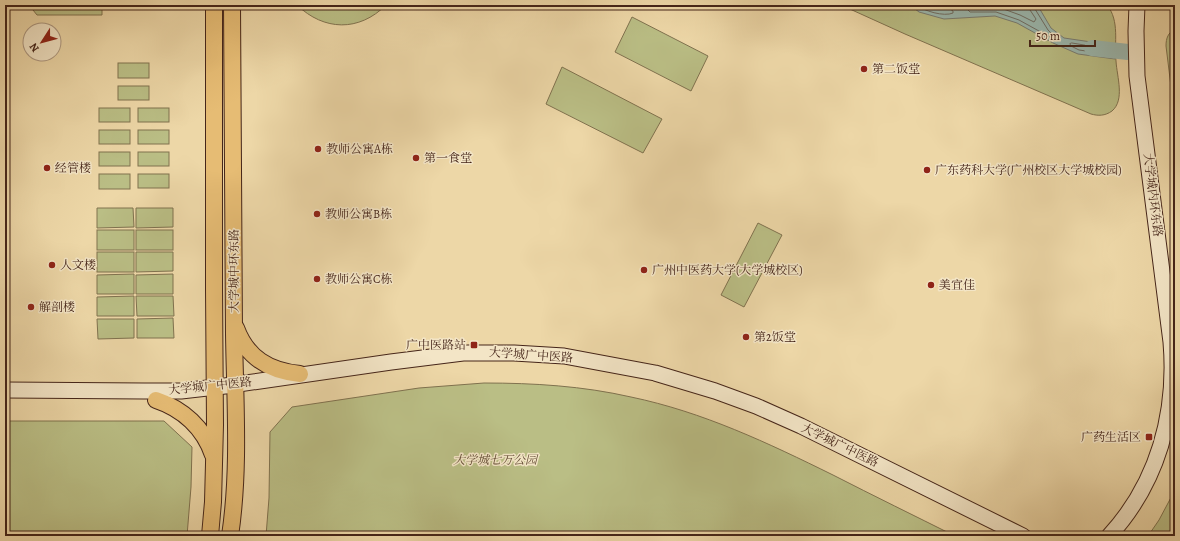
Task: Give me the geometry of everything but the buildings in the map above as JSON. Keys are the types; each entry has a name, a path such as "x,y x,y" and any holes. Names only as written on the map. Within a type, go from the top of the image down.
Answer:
{"main road":[{"name":"大学城中环东路","path":"210,536 213,502 215,391 214,5"},
{"name":"大学城中环东路","path":"230,536 235,474 236,425 232,5"},
{"name":"大学城内环东路","path":"1108,536 1117,527 1134,503 1155,462 1167,424 1173,361 1137,76 1136,31 1138,5"},
{"name":"大学城内环东路","path":"1147,5 1145,31 1147,75 1175,294"},
{"path":"234,320 241,340 262,363 277,370 300,374"},
{"name":"大学城广中医路","path":"235,388 300,374 418,358 480,352 564,356 642,370 715,391 773,413 1023,536"},
{"name":"大学城广中医路","path":"5,399 182,399 235,388 463,362 528,362 563,365 652,381 753,414 797,434 1004,536"},
{"name":"大学城广中医路","path":"5,390 215,391"},
{"path":"156,400 179,410 192,420 203,435 211,450 214,460"},
{"path":"1122,536 1151,494 1164,466 1175,431"}],"green space":[{"path":"29,5 102,5 102,15 37,15"},
{"path":"297,5 386,5 376,14 364,20 353,24 342,25 330,24 318,20 307,14"},
{"path":"841,5 1107,5 1114,18 1116,32 1116,61 1119,88 1118,101 1112,111 1107,114 1091,114"},
{"path":"632,17 708,56 691,91 615,52"},
{"path":"1175,29 1175,119 1166,41 1171,32"},
{"path":"118,63 149,63 149,78 118,78"},
{"path":"562,67 662,119 643,153 546,104"},
{"path":"118,86 149,86 149,100 118,100"},
{"path":"99,108 130,108 130,122 99,122"},
{"path":"138,108 169,108 169,122 138,122"},
{"path":"99,130 130,130 130,144 99,144"},
{"path":"138,130 169,130 169,144 138,144"},
{"path":"99,152 130,152 130,166 99,166"},
{"path":"138,152 169,152 169,166 138,166"},
{"path":"99,174 130,174 130,189 99,189"},
{"path":"138,174 169,174 169,188 138,188"},
{"path":"97,208 133,208 134,227 97,228"},
{"path":"136,208 173,208 173,227 136,228"},
{"path":"758,223 782,235 744,307 721,295"},
{"path":"97,230 134,230 134,250 97,250"},
{"path":"136,230 173,230 173,250 136,250"},
{"path":"97,252 134,252 134,272 97,272"},
{"path":"136,252 173,252 173,271 136,272"},
{"path":"134,274 134,294 97,294 97,275"},
{"path":"173,274 173,294 136,294 136,275"},
{"path":"134,296 134,316 97,316 97,297"},
{"path":"136,296 173,296 174,316 137,316"},
{"path":"173,318 174,338 137,338 137,319"},
{"path":"97,319 134,319 134,338 98,339"},
{"name":"大学城七万公园","path":"484,383 540,385 595,390 658,403 684,411 760,440 784,451 955,536 266,536 269,498 270,432 292,407 419,388"},
{"path":"5,421 164,421 192,447 191,487 187,536 5,536"},
{"path":"1175,490 1175,536 1148,536 1159,520"}],"water":[{"path":"910,5 947,5 957,8 985,5 1036,5 1051,28 1064,38 1112,45 1115,59 1078,54 1053,43 1017,23 995,16 944,19 919,12"}],"waterway":[{"path":"1092,48 1128,52"}],"place":[{"name":"第二饭堂","path":"864,69"},
{"name":"教师公寓A栋","path":"318,149"},
{"name":"第一食堂","path":"416,158"},
{"name":"经管楼","path":"47,168"},
{"name":"广东药科大学(广州校区大学城校园)","path":"927,170"},
{"name":"教师公寓B栋","path":"317,214"},
{"name":"人文楼","path":"52,265"},
{"name":"广州中医药大学(大学城校区)","path":"644,270"},
{"name":"教师公寓C栋","path":"317,279"},
{"name":"美宜佳","path":"931,285"},
{"name":"解剖楼","path":"31,307"},
{"name":"第2饭堂","path":"746,337"},
{"name":"广中医路站","path":"474,345"},
{"name":"广药生活区","path":"1149,437"}]}
